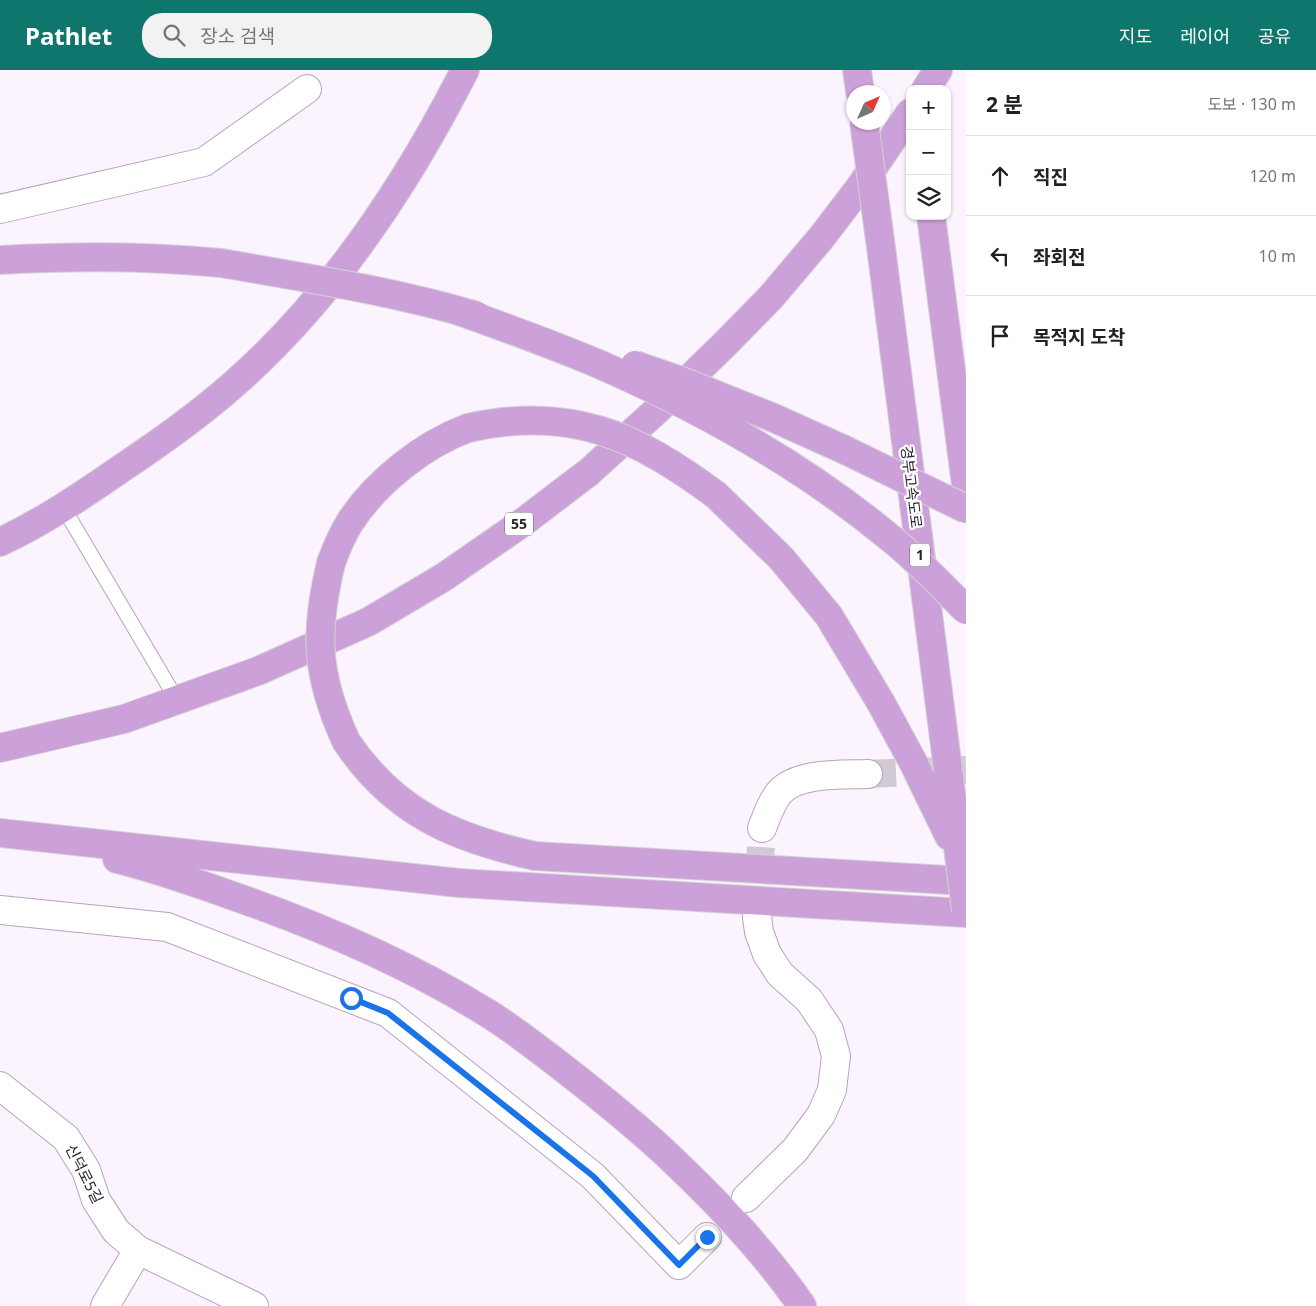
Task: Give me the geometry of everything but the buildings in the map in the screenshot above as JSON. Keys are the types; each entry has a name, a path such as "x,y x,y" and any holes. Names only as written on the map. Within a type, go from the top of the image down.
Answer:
{"highway":[{"path":"0,542 20,533 125,467 234,384 274,345 351,256 386,208 435,126 465,70"},
{"path":"858,70 859,85"},
{"path":"912,70 914,85"},
{"path":"929,85 938,70"},
{"name":"55","path":"0,748 124,719 258,671 368,622 444,577 522,523 589,472 656,411 770,297 821,238 855,194 906,119"},
{"name":"경부고속도로","path":"865,130 966,912"},
{"path":"932,220 966,485"},
{"path":"0,260 115,257 185,260 320,280 404,297 459,311 600,352 684,382 774,418 845,450 966,510"},
{"path":"459,311 532,337 600,365 675,401 755,444 834,496 890,538 935,578 966,610"},
{"path":"959,855 882,703 829,616 781,558 716,495 678,468 647,450 621,437 572,423 531,419 509,420 468,428 451,434 402,467 374,491 349,523 331,563 321,614 320,659 328,696 346,741 358,758 396,798 415,811 457,834 506,850 535,856 966,881"},
{"path":"0,834 459,884 966,912"},
{"path":"0,834 119,859 175,876 277,912 387,959 435,982 486,1012 585,1085 638,1128 678,1165 753,1242 802,1306"}],"street":[{"path":"0,209 204,162 307,89"},
{"path":"762,828 780,792 793,783 810,778 868,774"},
{"path":"0,910 167,927 388,1013 593,1176 679,1265 707,1237"},
{"path":"746,1198 795,1150 821,1115 832,1090 836,1056 829,1030 809,1000 780,974 768,954 759,932 757,917"},
{"name":"신덕로5길","path":"0,1086 66,1138 86,1170 96,1200 116,1231 138,1250 254,1306"},
{"path":"104,1306 138,1250"}],"lane":[{"path":"63,507 177,700"}],"tunnel":[{"path":"868,774 966,770"},
{"path":"757,917 762,828"}],"route":[{"path":"351,998 388,1013 593,1176 679,1265 707,1237"}]}
